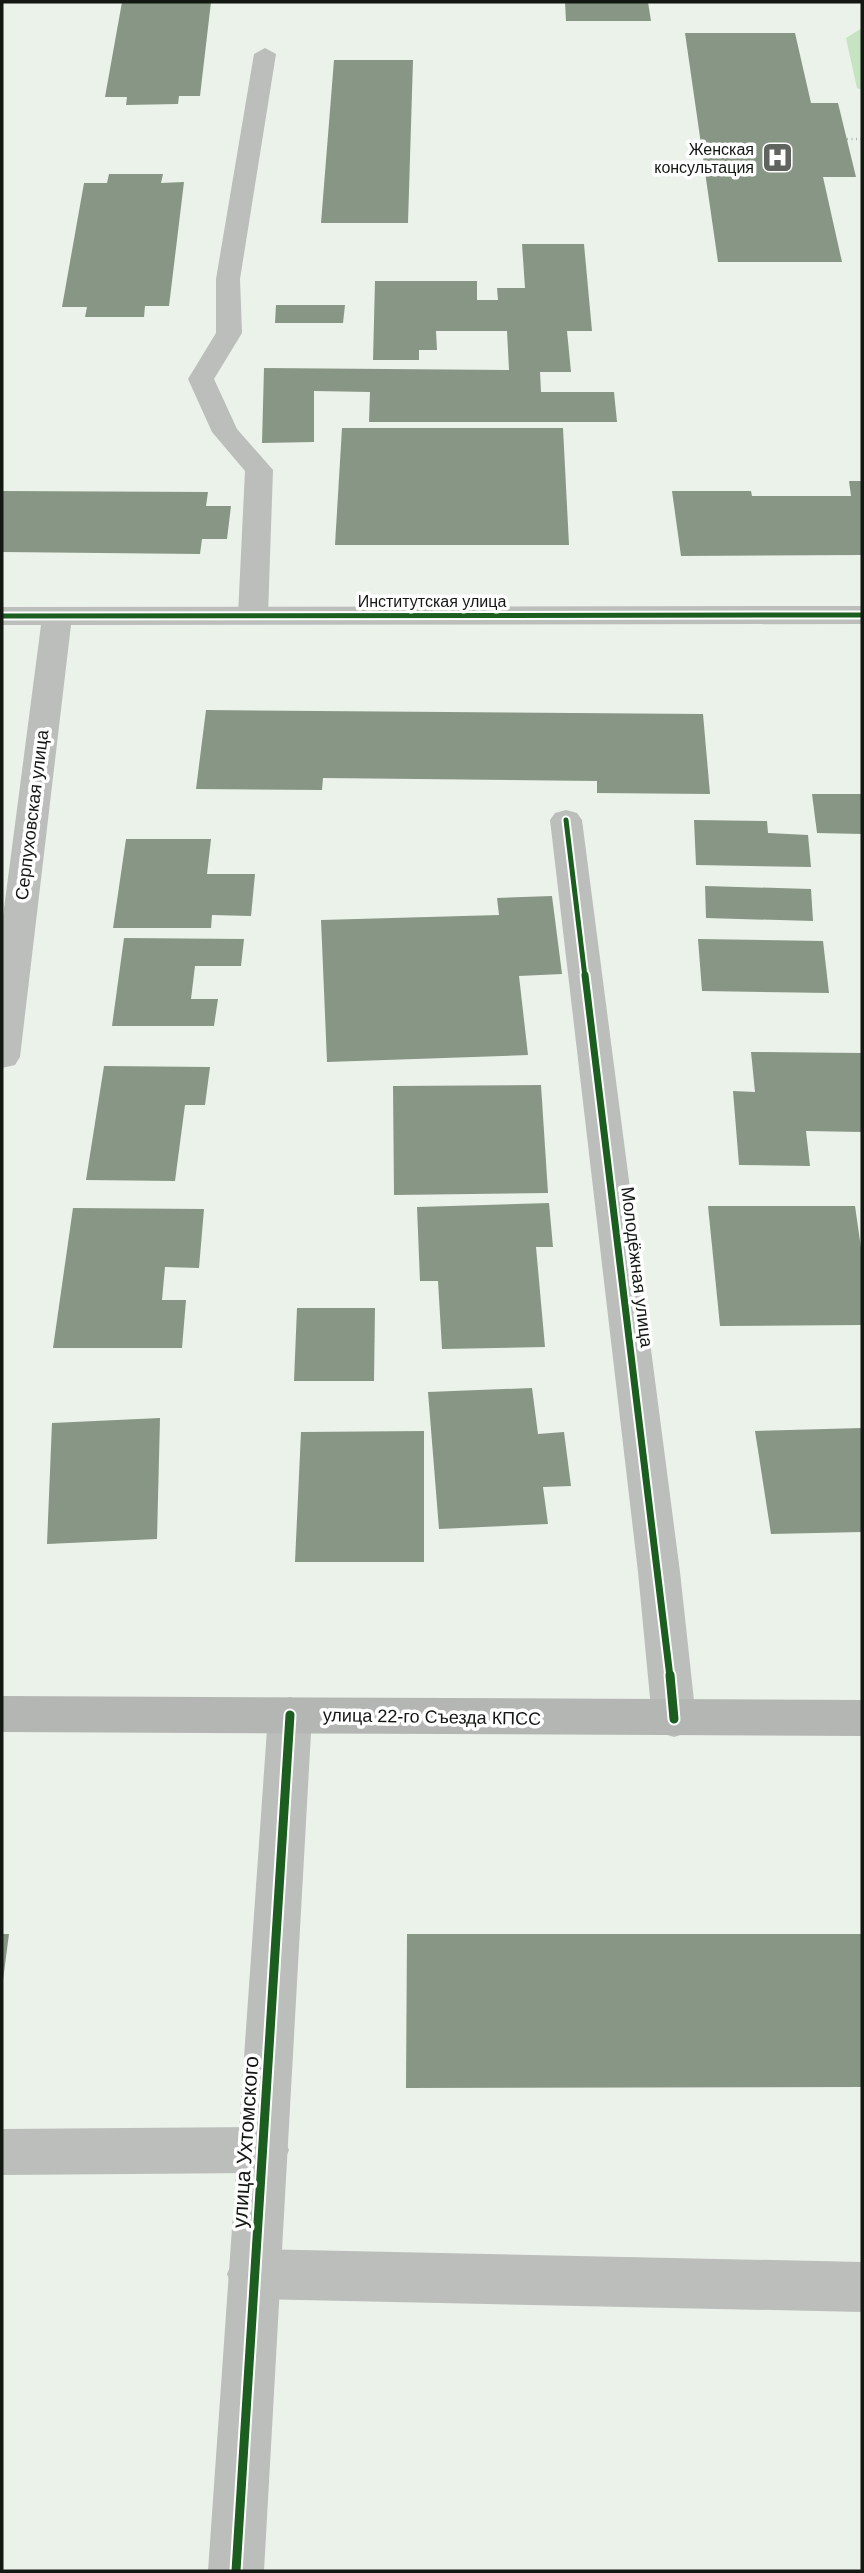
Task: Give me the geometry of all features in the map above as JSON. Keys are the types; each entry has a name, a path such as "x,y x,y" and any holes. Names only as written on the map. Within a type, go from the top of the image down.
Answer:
{"main road":[{"name":"улица 22-го Съезда КПСС","path":"2,1714 862,1718"}],"street":[{"path":"253,615 259,470 225,432 201,379 229,333 228,279 265,54"},
{"name":"Серпуховская улица","path":"2,1057 57,615"},
{"name":"Институтская улица","path":"2,616 862,615"},
{"name":"Молодёжная улица","path":"566,820 659,1572 674,1719"},
{"name":"улица Ухтомского","path":"236,2571 290,1715"},
{"path":"2,2152 264,2150"},
{"path":"253,2274 862,2287"}],"path":[{"path":"847,139 862,139"}],"green space":[{"path":"862,28 862,90 857,88 846,38"}],"building":[{"path":"122,2 211,2 200,96 179,96 178,104 126,105 127,97 105,97"},
{"path":"565,2 648,2 651,21 566,21"},
{"name":"Женская консультация","path":"685,33 795,33 811,103 838,103 856,177 823,177 842,262 718,262"},
{"path":"334,60 413,60 408,223 321,223"},
{"path":"109,174 163,174 161,183 184,182 169,306 145,306 144,317 85,317 87,307 62,307 84,183 107,183"},
{"path":"522,244 584,244 592,331 567,331 571,372 540,372 541,392 614,392 617,422 369,422 370,392 314,391 314,442 262,443 264,368 509,370 507,331 436,331 437,350 419,350 419,360 373,360 375,281 477,281 477,300 498,300 497,288 525,288"},
{"path":"276,305 345,305 343,323 275,323"},
{"path":"342,428 563,428 569,545 335,545"},
{"path":"849,481 862,481 862,555 681,556 672,491 751,491 752,496 851,496"},
{"path":"2,491 208,492 206,506 231,506 227,539 202,539 200,554 2,552"},
{"path":"206,710 703,714 710,794 597,793 597,781 323,778 322,790 196,789"},
{"path":"812,794 862,794 862,834 817,833"},
{"path":"694,820 767,821 768,833 808,835 811,867 696,865"},
{"path":"126,839 211,839 207,874 255,874 251,916 212,915 211,928 113,928"},
{"path":"705,886 811,889 813,921 706,918"},
{"path":"552,896 562,974 519,976 528,1055 327,1062 321,920 499,915 497,898"},
{"path":"124,938 244,939 241,966 195,966 191,999 218,999 214,1026 112,1026"},
{"path":"698,939 823,941 829,993 702,991"},
{"path":"751,1052 862,1053 862,1132 806,1131 810,1166 739,1165 733,1091 755,1092"},
{"path":"104,1066 210,1067 205,1105 185,1105 175,1181 86,1180"},
{"path":"541,1085 548,1193 394,1195 393,1086"},
{"path":"549,1203 553,1247 536,1247 545,1347 442,1349 438,1281 420,1281 417,1207"},
{"path":"708,1206 855,1206 862,1255 862,1325 720,1326"},
{"path":"73,1208 204,1209 199,1268 165,1267 162,1300 186,1300 182,1348 53,1348"},
{"path":"297,1308 375,1308 374,1381 294,1381"},
{"path":"532,1388 538,1434 564,1432 571,1486 543,1487 548,1524 439,1529 428,1392"},
{"path":"160,1418 157,1539 47,1544 52,1423"},
{"path":"862,1428 862,1532 771,1534 755,1431"},
{"path":"424,1431 424,1562 295,1562 301,1432"},
{"path":"2,1934 9,1934 3,1980 2,1980"},
{"path":"407,1934 862,1934 862,2087 406,2088"}],"cycle path":[{"path":"2,616 862,615"},
{"path":"566,820 659,1572 674,1719"},
{"path":"236,2571 290,1715"}],"place":[{"name":"Женская консультация","path":"777,158"}]}
